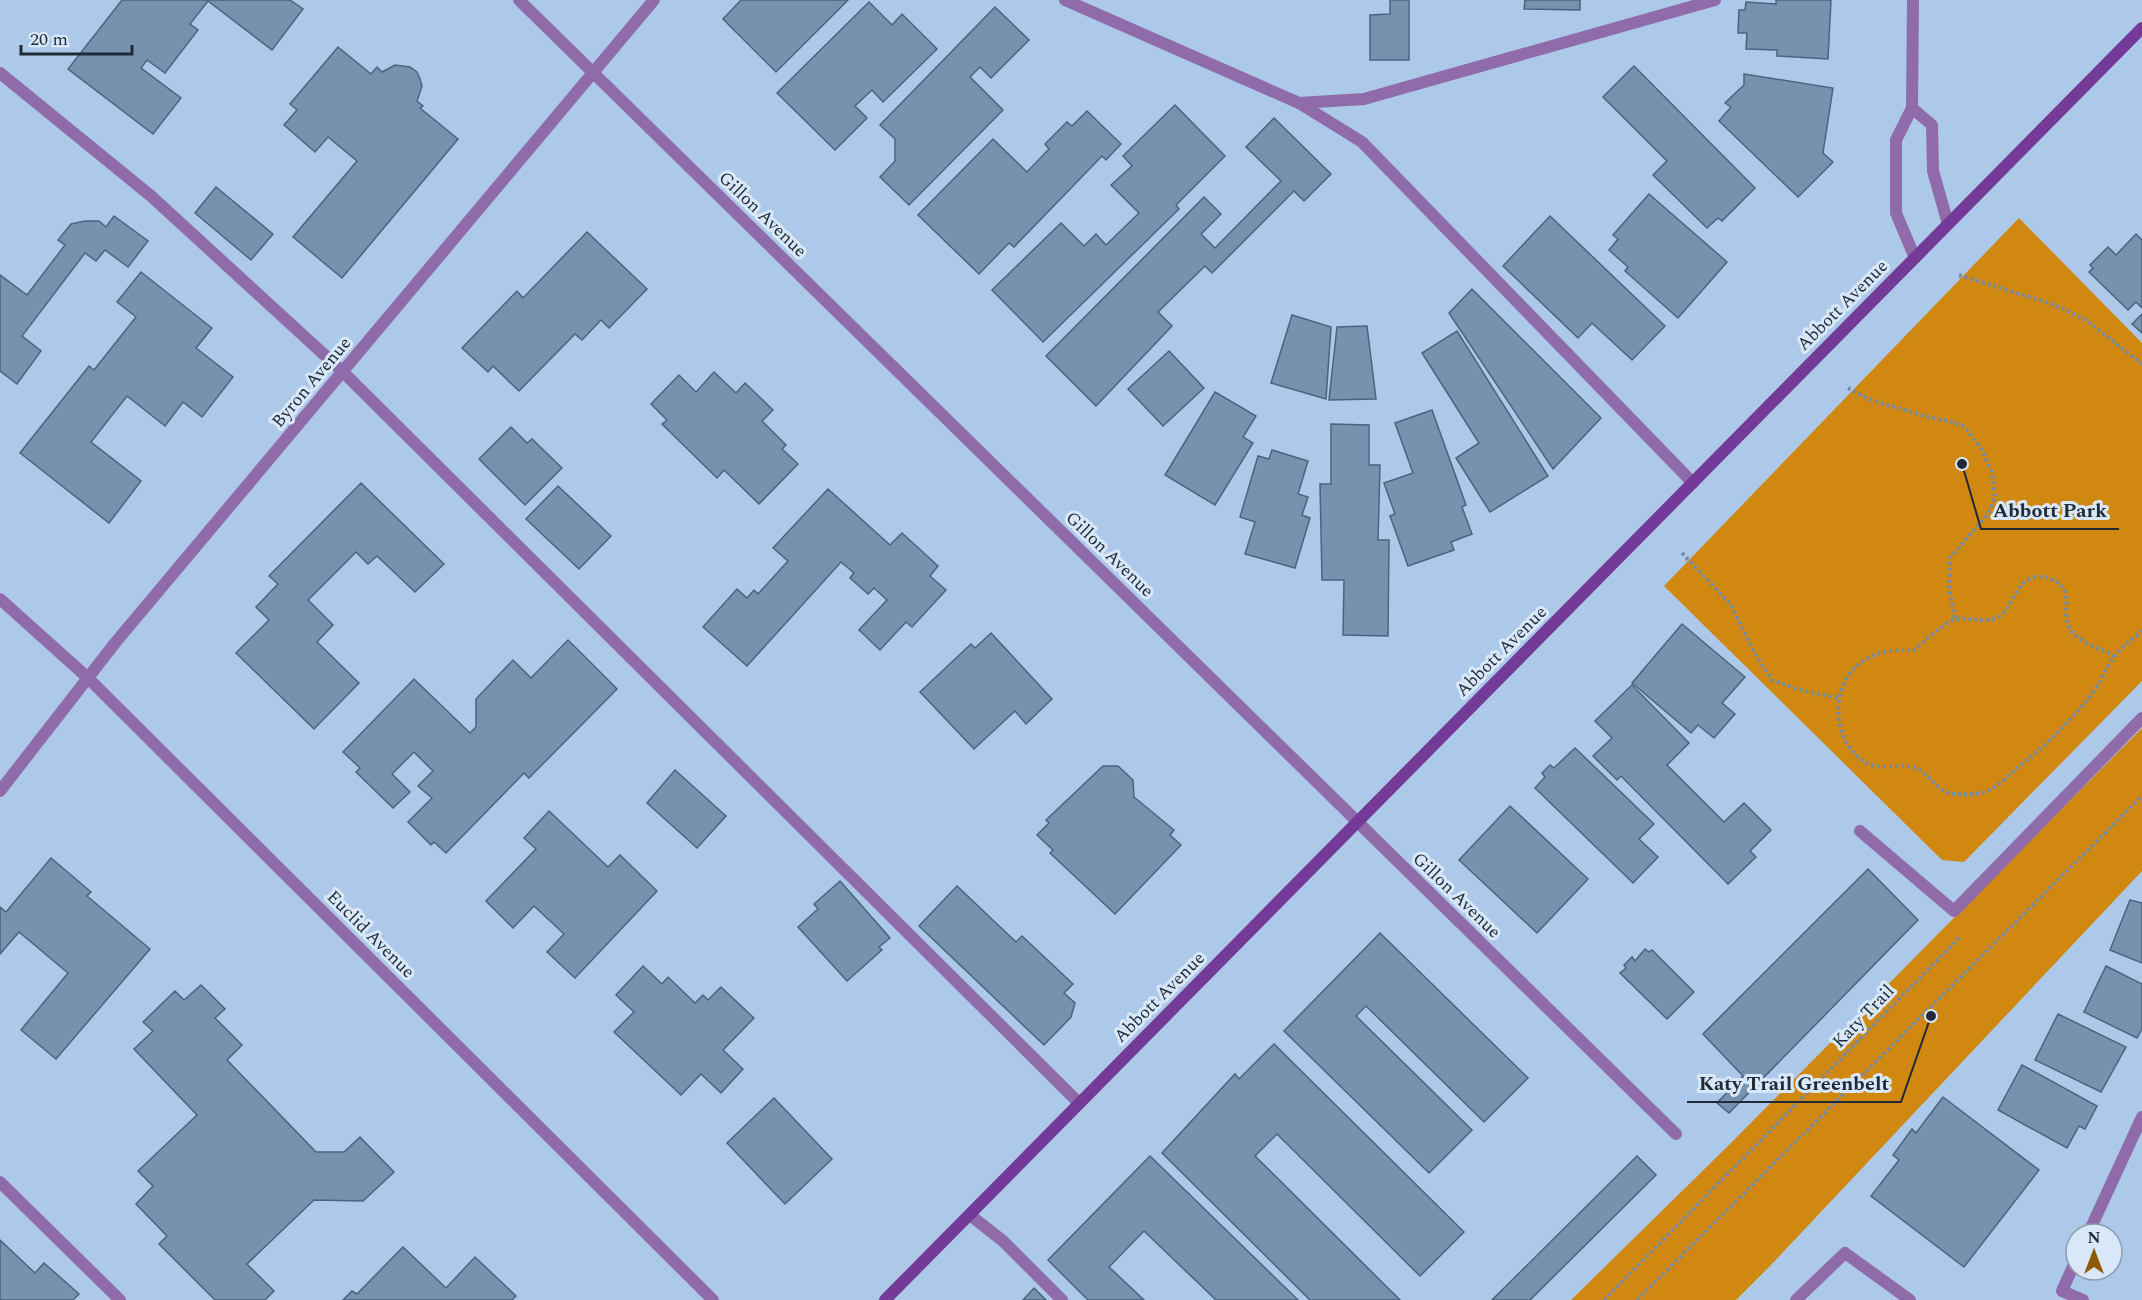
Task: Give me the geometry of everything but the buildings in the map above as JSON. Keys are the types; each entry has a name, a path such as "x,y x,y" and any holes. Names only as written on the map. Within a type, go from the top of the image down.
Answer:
{"street":[{"name":"Gillon Avenue","path":"519,0 1676,1134"},
{"name":"Byron Avenue","path":"0,791 88,678 654,0"},
{"path":"1065,0 1299,103 1362,142 1693,483"},
{"path":"1299,103 1364,99 1715,0"},
{"path":"1913,0 1912,108 1896,140 1896,213 1915,258"},
{"name":"Abbott Avenue","path":"885,1300 2142,28"},
{"path":"0,73 151,196 343,372 1079,1103"},
{"path":"1912,108 1932,125 1933,171 1948,224"},
{"name":"Euclid Avenue","path":"0,599 88,678 713,1300"},
{"path":"1860,831 1954,911 2142,718"},
{"path":"2094,1222 2142,1117"},
{"path":"0,1182 120,1300"},
{"path":"969,1215 1003,1241 1062,1300"},
{"path":"1796,1300 1845,1253 1910,1300"},
{"path":"2060,1295 2083,1300"}],"path":[{"path":"1959,275 2055,305 2086,320 2142,364"},
{"path":"1848,388 1871,400 1949,421 1965,428 1982,450 1992,473 1995,497 1988,514 1950,558 1949,588 1955,619"},
{"path":"1682,553 1731,605 1755,654 1772,680 1803,691 1840,698"},
{"path":"2115,656 2077,637 2068,626 2066,596 2063,588 2057,581 2040,576 2024,583 2001,616 1988,621 1955,619 1913,651 1894,649 1874,654 1857,665 1845,680 1840,698 1841,730 1846,743 1867,763 1882,767 1908,766 1918,769 1945,792 1965,795 1985,792 2053,739 2092,694 2115,656 2142,631"},
{"path":"1637,1300 2142,796"},
{"name":"Katy Trail","path":"1604,1300 1968,929"}],"shaded area":[{"path":"2019,218 2142,343 2142,681 1964,862 1942,860 1664,586"},
{"path":"2142,728 2142,871 1770,1266 1736,1300 1571,1300 1730,1144"}],"place":[{"name":"Abbott Park","path":"1962,464"},
{"name":"Katy Trail Greenbelt","path":"1931,1016"}]}
